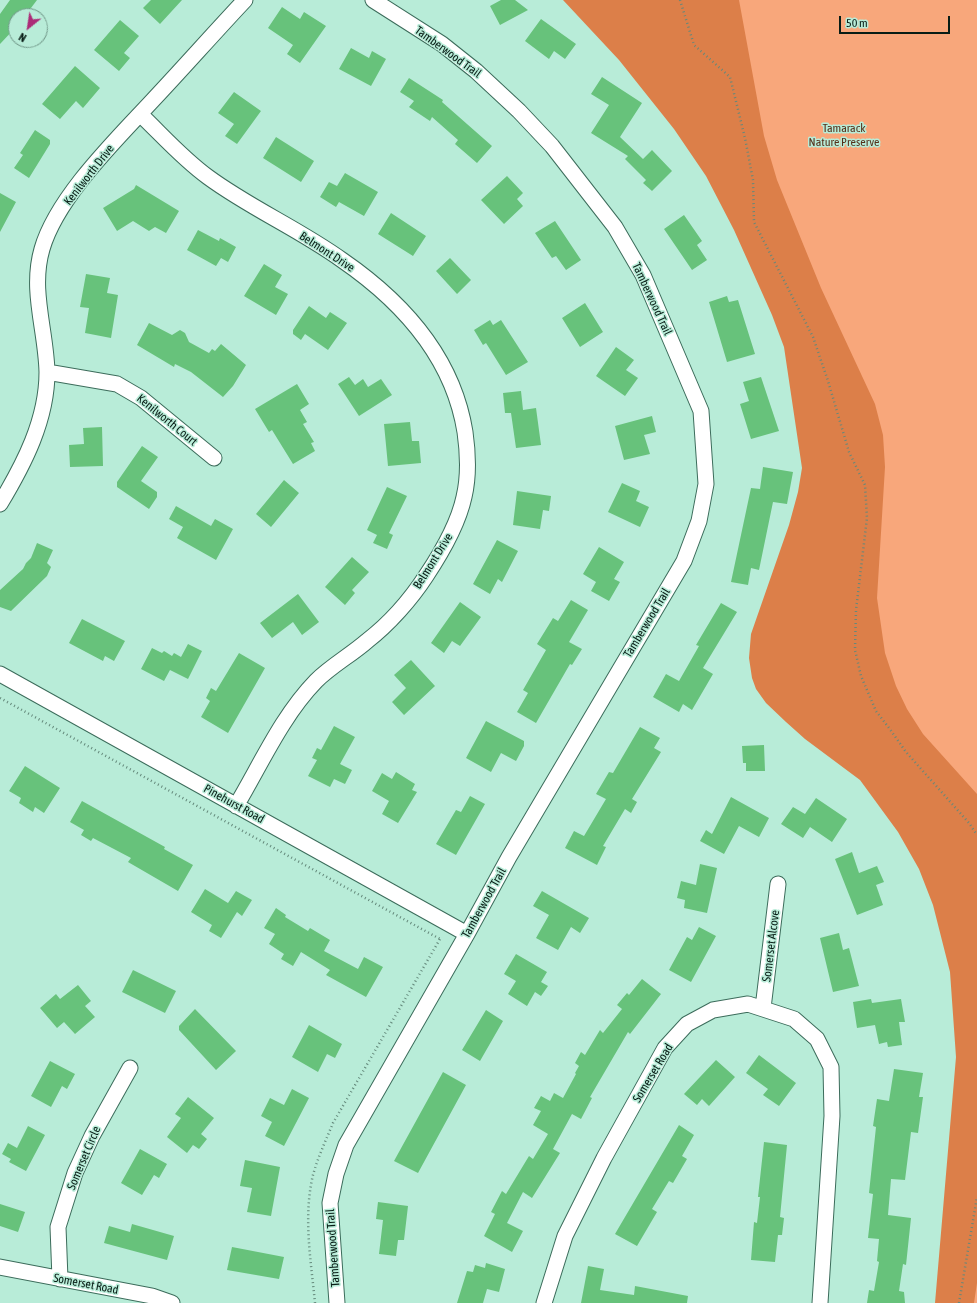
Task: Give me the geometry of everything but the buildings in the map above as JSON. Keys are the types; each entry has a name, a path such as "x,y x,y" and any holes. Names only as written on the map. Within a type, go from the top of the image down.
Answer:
{"street":[{"name":"Kenilworth Drive","path":"0,504 20,471 41,416 47,372 37,274 42,248 69,197 140,114 245,0"},
{"name":"Tamberwood Trail","path":"338,1303 330,1203 336,1174 343,1152 509,857 684,561 699,521 706,484 705,447 701,411 643,275 611,221 552,146 476,71 442,44 373,0"},
{"name":"Belmont Drive","path":"140,114 207,176 244,201 342,260 400,307 429,342 450,380 462,415 469,454 462,504 451,534 426,577 399,609 370,639 318,680 294,705 236,806"},
{"name":"Kenilworth Court","path":"47,372 117,384 141,398 214,458"},
{"name":"Pinehurst Road","path":"0,674 467,934"},
{"name":"Somerset Alcove","path":"763,1008 778,884"},
{"name":"Somerset Road","path":"544,1303 565,1236 604,1158 665,1048 686,1024 713,1010 748,1004 794,1019 817,1039 831,1067 832,1116 820,1303"},
{"name":"Somerset Circle","path":"60,1279 58,1227 75,1173 92,1136 130,1068"},
{"name":"Somerset Road","path":"0,1267 152,1296 172,1303"}],"path":[{"path":"680,0 694,45 730,77 745,138 753,180 754,222 813,337 849,452 865,485 867,518 856,610 855,650 861,676 876,711 911,757 969,823 977,835"},
{"path":"0,698 440,939"},
{"path":"959,1303 977,1197"}],"green space":[{"name":"Tamarack Nature Preserve","path":"573,0 977,0 977,1303 945,1303 962,1005 811,463 788,330 710,164"}],"shaded area":[{"path":"563,0 739,0 764,136 777,180 821,288 875,404 883,435 885,467 877,598 885,653 896,686 907,709 923,734 977,794 977,1283 974,1303 935,1303 956,1057 950,972 933,905 919,869 898,832 860,780 805,739 786,722 766,703 756,689 752,678 749,658 751,634 789,525 798,492 802,468 784,347 772,315 734,230 706,176 674,129 619,60"}]}
